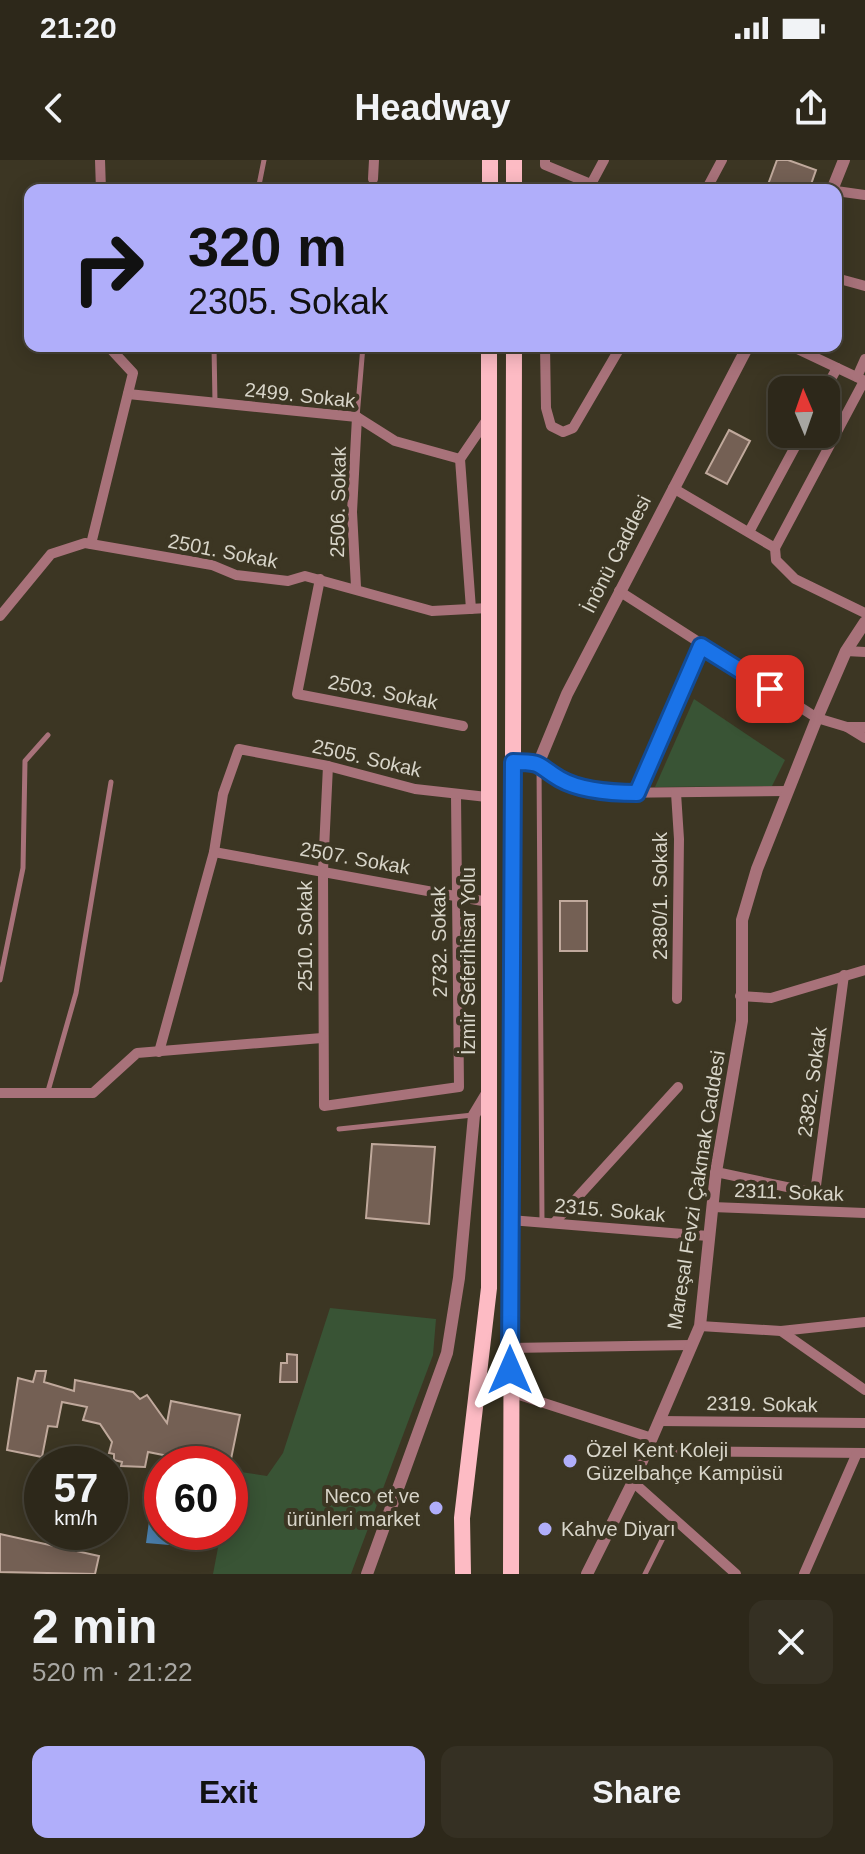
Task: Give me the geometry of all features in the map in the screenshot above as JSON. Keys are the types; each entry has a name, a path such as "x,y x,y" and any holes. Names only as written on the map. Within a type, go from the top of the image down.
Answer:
{"main road":[{"path":"490,160 490,184"},
{"path":"514,160 514,184"},
{"name":"İzmir Seferihisar Yolu","path":"463,1574 462,1518 489,1288 489,352"},
{"path":"511,1574 514,352"}],"street":[{"path":"100,160 101,184"},
{"path":"373,179 374,160"},
{"path":"592,184 604,160"},
{"path":"709,184 722,160"},
{"path":"836,184 843,160"},
{"path":"545,163 584,184"},
{"path":"842,191 865,195"},
{"path":"842,280 865,286"},
{"path":"0,616 51,554 91,544 133,373 114,352"},
{"path":"545,352 546,408 551,426 563,432 573,428 617,352"},
{"name":"İnönü Caddesi","path":"539,762 567,694 745,352"},
{"path":"804,352 862,380"},
{"path":"865,359 862,380 775,548 776,560 795,579 865,613"},
{"path":"833,376 837,368"},
{"name":"2499. Sokak","path":"128,394 357,417 395,441 460,459"},
{"path":"471,609 460,459 489,416"},
{"name":"2506. Sokak","path":"356,587 352,512 357,417"},
{"path":"749,532 794,448"},
{"path":"673,488 775,548"},
{"name":"2501. Sokak","path":"91,544 212,565 236,575 288,581 305,576 356,587 432,611 488,608"},
{"name":"2503. Sokak","path":"320,579 297,694 463,726"},
{"path":"619,591 817,718 847,727 865,738"},
{"name":"Mareşal Fevzi Çakmak Caddesi","path":"587,1574 633,1482 700,1326 716,1172 742,1021 742,920 757,869 817,718 846,651 865,622"},
{"path":"637,793 701,646"},
{"path":"846,651 865,652"},
{"path":"847,727 865,727"},
{"name":"2505. Sokak","path":"214,852 223,794 239,749 328,766 415,789 487,797"},
{"path":"513,762 539,762 561,780 610,793 788,791"},
{"name":"2510. Sokak","path":"324,1106 323,870 328,766"},
{"name":"2380/1. Sokak","path":"676,793 677,999"},
{"name":"2732. Sokak","path":"324,1106 459,1087 456,795"},
{"path":"159,1052 214,852"},
{"name":"2507. Sokak","path":"214,852 488,902"},
{"path":"740,996 771,998 865,970"},
{"name":"2382. Sokak","path":"815,1193 844,975"},
{"path":"0,1093 93,1093 137,1053 322,1038"},
{"path":"548,1223 678,1087"},
{"path":"367,1574 447,1353 459,1278 474,1115 489,1090"},
{"name":"2311. Sokak","path":"716,1172 815,1193"},
{"name":"2311. Sokak","path":"712,1207 865,1213"},
{"name":"2315. Sokak","path":"510,1220 708,1236"},
{"path":"700,1326 781,1331 865,1322"},
{"path":"781,1331 865,1390"},
{"path":"510,1348 691,1345"},
{"path":"510,1392 652,1438"},
{"name":"2319. Sokak","path":"659,1421 865,1423"},
{"path":"646,1451 861,1453 804,1574"},
{"path":"633,1482 736,1574"}],"lane":[{"path":"259,184 264,160"},
{"path":"214,352 215,404"},
{"path":"357,417 362,352"},
{"path":"0,980 23,868 25,761 48,735"},
{"path":"539,762 548,1223"},
{"path":"48,1091 76,993 111,782"},
{"path":"339,1129 474,1115"},
{"path":"645,1574 673,1517"}],"green space":[{"path":"694,699 785,760 772,786 655,787"},
{"path":"330,1308 436,1319 433,1355 351,1574 213,1574 218,1550 248,1550 248,1473 267,1476 283,1453"}],"building":[{"path":"777,160 788,160 816,170 811,184 768,184"},
{"path":"729,430 750,441 727,484 706,473"},
{"path":"560,901 587,901 587,951 560,951"},
{"path":"372,1144 435,1147 429,1224 366,1218"},
{"path":"287,1354 297,1355 297,1382 280,1382 281,1363 287,1363"},
{"path":"36,1371 46,1371 44,1382 74,1391 75,1380 133,1392 140,1399 147,1395 167,1423 171,1401 240,1415 234,1446 144,1446 144,1467 128,1466 128,1446 111,1446 112,1442 100,1424 83,1420 87,1407 62,1402 57,1427 48,1426 44,1446 24,1446 24,1453 7,1450 18,1378 33,1382"},
{"path":"0,1534 24,1539 24,1550 72,1550 99,1556 95,1574 0,1572"}],"place":[{"name":"Özel Kent Koleji Güzelbahçe Kampüsü","path":"570,1461"},
{"name":"Neco et ve ürünleri market","path":"436,1508"},
{"name":"Kahve Diyarı","path":"545,1529"}],"route":[{"path":"510,1370 513,762 539,762 561,780 610,793 637,793 701,646 770,689"}]}
